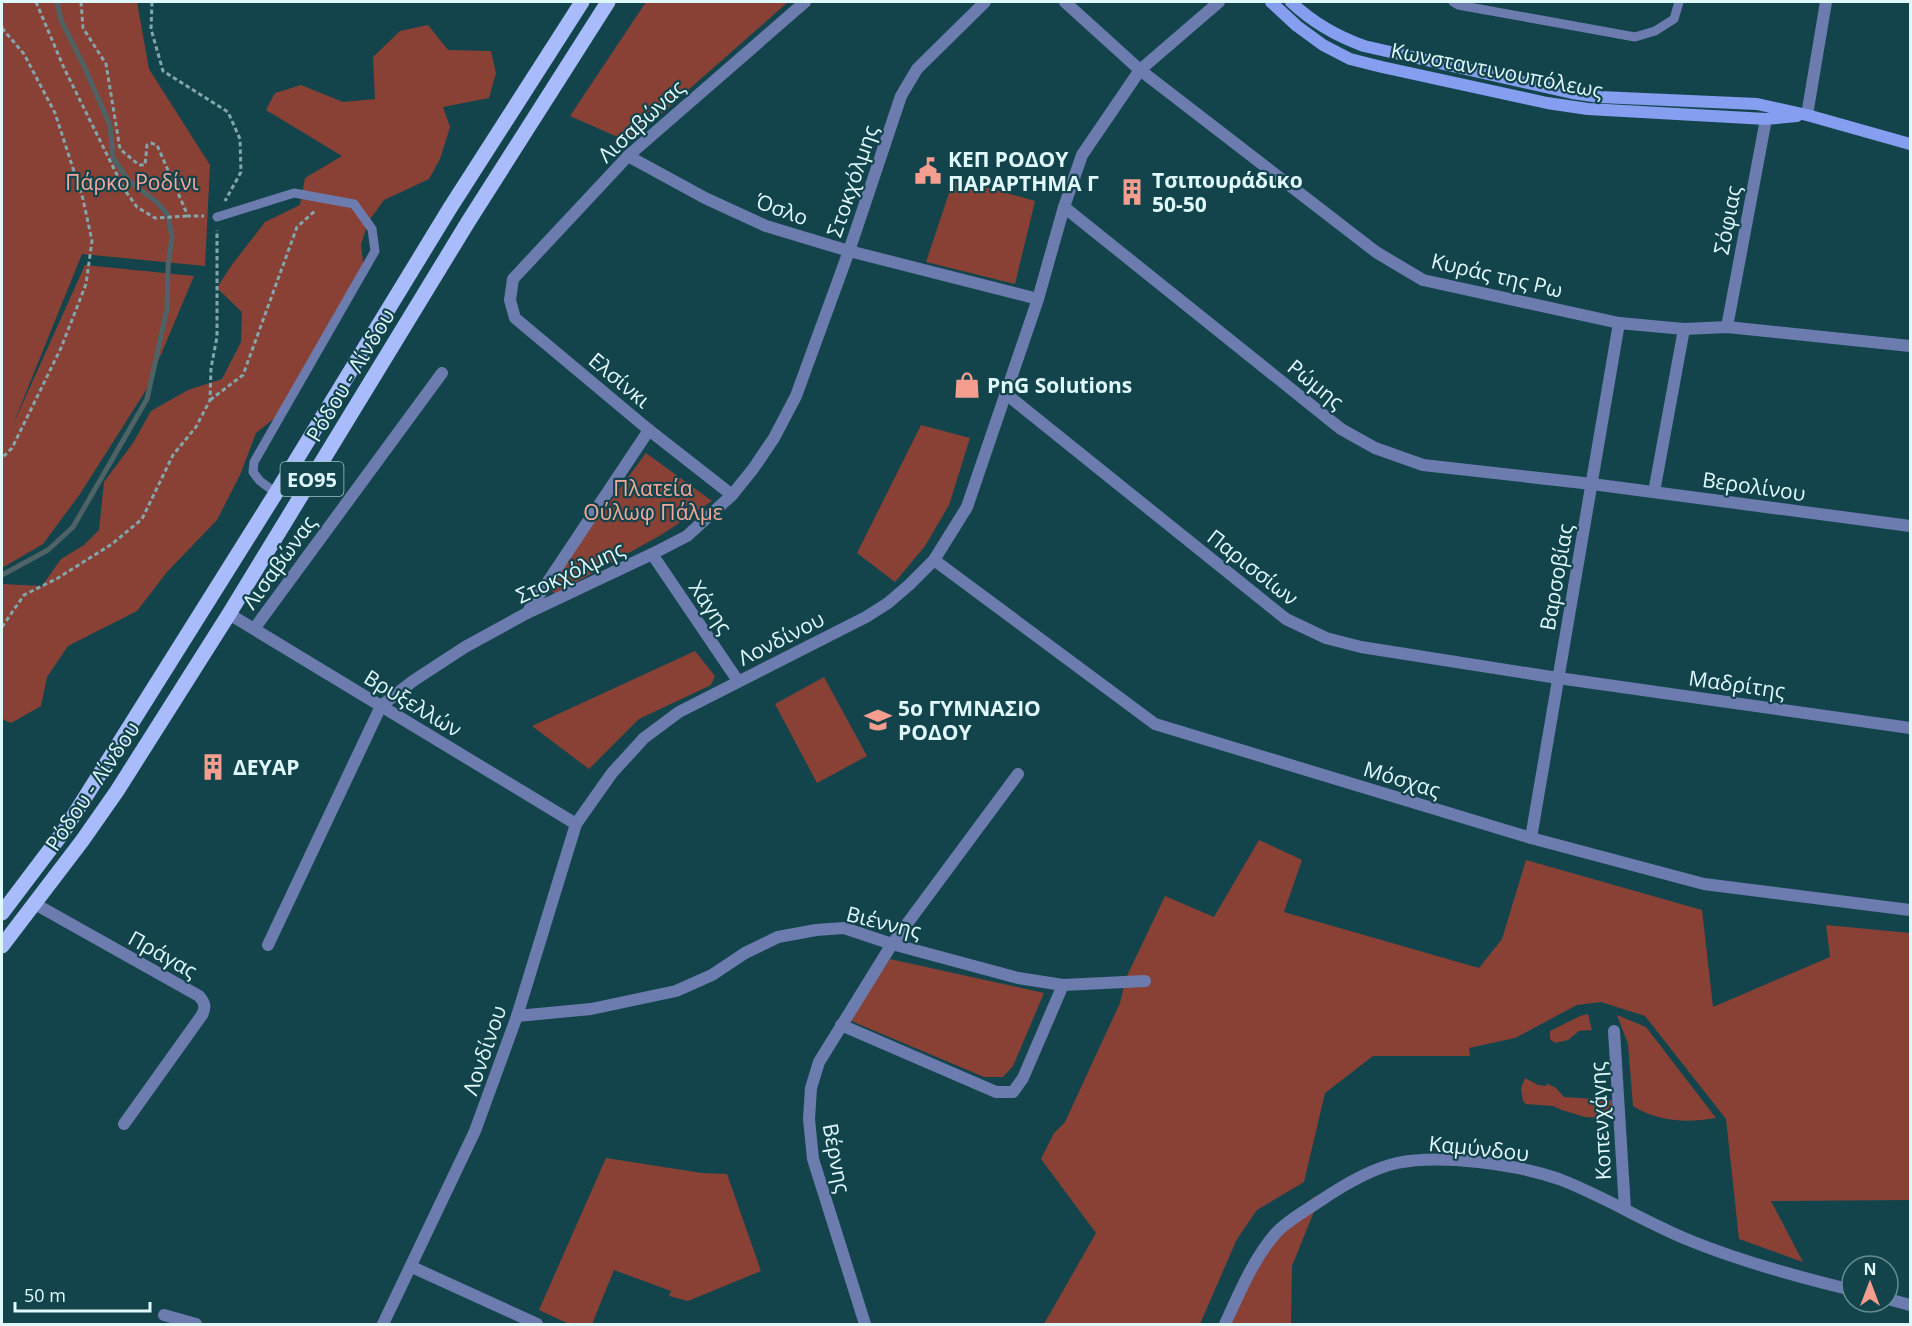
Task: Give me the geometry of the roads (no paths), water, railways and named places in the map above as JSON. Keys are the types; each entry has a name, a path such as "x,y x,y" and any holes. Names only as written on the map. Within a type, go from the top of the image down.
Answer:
{"main road":[{"name":"Ρόδου - Λίνδου","path":"2,913 64,831 276,493 450,208 582,2"},
{"name":"Ρόδου - Λίνδου","path":"2,946 36,904 117,791 230,614 468,222 608,2"},
{"name":"Κωνσταντινουπόλεως","path":"1271,2 1297,26 1323,45 1350,59 1546,103 1588,109 1766,119 1807,115"},
{"name":"Κωνσταντινουπόλεως","path":"1291,2 1318,25 1339,37 1364,46 1572,93 1600,97 1757,104 1807,115 1911,144"}],"street":[{"name":"Λισαβώνας","path":"513,279 628,156 805,2"},
{"name":"Στοκχόλμης","path":"268,945 381,706 413,681 465,647 527,613 687,536 732,495 753,469 774,438 796,396 849,251 901,96 917,69 985,2"},
{"name":"Κυράς της Ρω","path":"1065,2 1140,70 1376,252 1423,280 1620,323 1684,329 1727,327 1911,346"},
{"name":"Λονδίνου","path":"383,1324 475,1131 517,1016 576,824 612,773 644,738 679,712 866,617 888,603 934,560 967,507 1038,299 1064,207 1082,155 1140,70 1219,2"},
{"path":"1807,115 1826,2"},
{"name":"Σόφιας","path":"1727,327 1766,119"},
{"name":"Όσλο","path":"628,156 705,198 766,226 849,251 1038,299"},
{"name":"Ρώμης","path":"1064,207 1341,429 1375,448 1423,465 1592,484"},
{"name":"Ελσίνκι","path":"513,279 510,300 515,318 732,495"},
{"name":"Βαρσοβίας","path":"1530,838 1620,323"},
{"path":"1653,492 1684,329"},
{"name":"Λισαβώνας","path":"254,629 442,373"},
{"name":"Παρισσίων","path":"1005,394 1286,619 1326,638 1361,647 1558,678"},
{"path":"527,613 650,430"},
{"name":"Βερολίνου","path":"1592,484 1911,526"},
{"name":"Χάγης","path":"652,554 738,681"},
{"name":"Μόσχας","path":"934,560 1155,724 1530,838 1704,884 1911,910"},
{"name":"Βρυξελλών","path":"230,614 576,824"},
{"name":"Μαδρίτης","path":"1558,678 1911,728"},
{"name":"Βέρνης","path":"863,1324 813,1160 809,1119 811,1088 819,1062 892,944 1018,774"},
{"name":"Πράγας","path":"36,904 199,996 204,1002 205,1009 202,1015 124,1124"},
{"name":"Βιέννης","path":"517,1016 591,1009 676,991 712,975 746,953 778,937 816,930 844,928 892,944 1018,978 1063,985 1145,981"},
{"path":"841,1025 996,1092 1013,1092 1023,1078 1063,985"},
{"name":"Κοπενχάγης","path":"1614,1031 1625,1209"},
{"name":"Καμύνδου","path":"1225,1324 1251,1270 1275,1234 1292,1219 1366,1175 1395,1164 1415,1160 1504,1166 1558,1179 1689,1240 1725,1254 1840,1287"},
{"path":"412,1267 537,1324"},
{"path":"164,1315 196,1324"}],"lane":[{"path":"1453,2 1458,6 1635,37 1655,31 1674,19 1679,2"},
{"path":"217,217 294,194 354,204 372,229 375,251 254,462 253,472 260,481 276,493"}],"waterway":[{"path":"2,575 48,550 73,527 147,399 167,309 168,267 172,237 168,215 157,202 129,181 113,158 110,125 61,20 57,2"}],"place":[{"name":"ΚΕΠ ΡΟΔΟΥ ΠΑΡΑΡΤΗΜΑ Γ","path":"928,171"},
{"name":"Τσιπουράδικο 50-50","path":"1132,192"},
{"name":"PnG Solutions","path":"967,385"},
{"name":"5ο ΓΥΜΝΑΣΙΟ ΡΟΔΟΥ","path":"878,720"},
{"name":"ΔΕΥΑΡ","path":"213,767"}],"park label":[{"name":"Πάρκο Ροδίνι","path":"132,182"},
{"name":"Πλατεία Ούλωφ Πάλμε","path":"653,500"}]}
